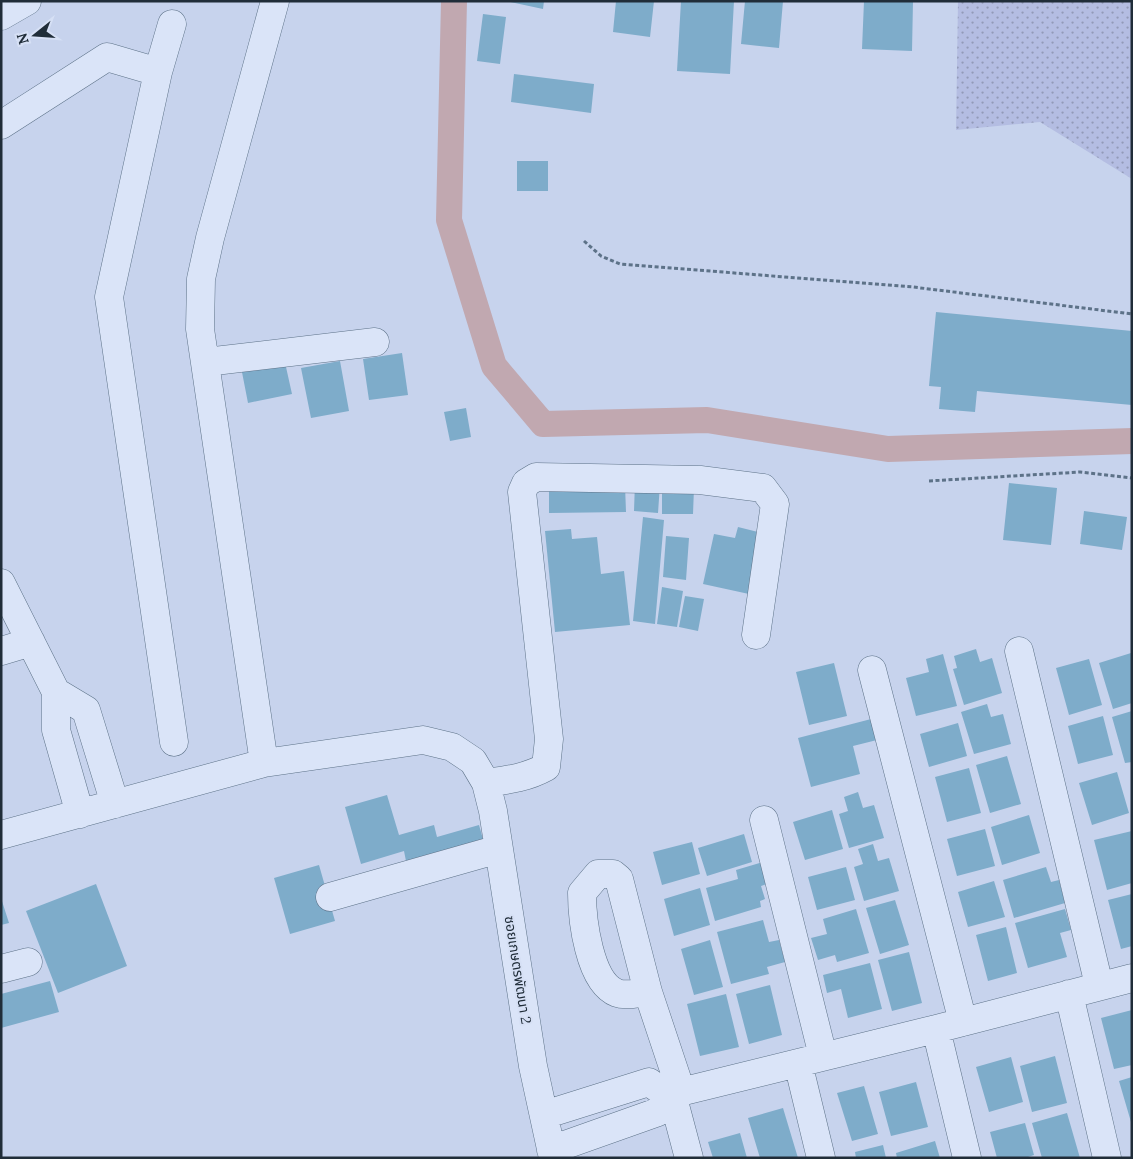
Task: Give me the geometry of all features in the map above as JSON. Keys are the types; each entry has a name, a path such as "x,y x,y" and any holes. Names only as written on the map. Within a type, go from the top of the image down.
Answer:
{"street":[{"path":"1,16 27,1"},
{"path":"264,763 200,329 202,279 212,229 275,1"},
{"path":"172,24 158,72 109,298 174,742"},
{"path":"1,125 107,57 158,72"},
{"path":"206,362 374,342"},
{"path":"486,783 517,779 533,774 546,767 548,757 549,739 522,492 526,483 536,477 700,480 763,488 775,504 756,635"},
{"path":"1,583 56,692 56,730 80,814"},
{"path":"1,651 31,642"},
{"path":"1019,651 1099,986"},
{"path":"872,670 963,1022"},
{"path":"56,692 86,710 115,804"},
{"name":"ซอยเกษตรพัฒนา 2","path":"1,835 264,763 423,740 452,747 473,761 486,783 499,849 533,1066 552,1154"},
{"path":"764,820 811,1060 821,1158"},
{"path":"330,897 499,849"},
{"path":"1,969 28,962"},
{"path":"544,1115 649,1082 673,1093 936,1029 1132,978"},
{"path":"648,992 689,1158"},
{"path":"1069,994 1107,1158"},
{"path":"936,1029 967,1158"},
{"path":"552,1154 658,1112 673,1093"}],"path":[{"path":"584,241 601,256 620,264 912,287 1132,314"},
{"path":"929,481 1080,472 1132,478"}],"shaded area":[{"path":"958,1 1132,1 1132,179 1040,122 956,130"}],"building":[{"path":"506,1 544,1 543,9"},
{"path":"616,1 654,1 650,37 613,32"},
{"path":"681,1 734,1 730,74 677,71"},
{"path":"745,1 783,1 779,48 741,44"},
{"path":"864,1 913,1 912,51 862,49"},
{"path":"483,14 506,17 500,64 477,61"},
{"path":"514,74 594,84 591,113 511,102"},
{"path":"517,161 548,161 548,191 517,191"},
{"path":"936,312 1132,331 1132,405 977,391 975,412 939,409 941,387 929,386"},
{"path":"402,353 408,395 369,400 363,359"},
{"path":"284,358 292,394 248,403 241,367"},
{"path":"340,361 349,411 311,418 301,368"},
{"path":"466,408 471,437 450,441 444,412"},
{"path":"635,482 660,484 658,513 634,511"},
{"path":"1009,483 1057,488 1051,545 1003,540"},
{"path":"625,485 626,512 549,513 549,486"},
{"path":"662,487 694,488 693,514 662,514"},
{"path":"1084,511 1127,517 1122,550 1080,544"},
{"path":"643,517 664,520 655,624 633,621"},
{"path":"738,527 762,533 749,594 703,584 714,534 735,538"},
{"path":"571,529 572,539 597,537 601,574 624,571 630,625 555,632 545,531"},
{"path":"666,536 689,538 686,580 663,577"},
{"path":"662,587 683,591 677,627 657,624"},
{"path":"685,596 704,599 698,631 679,627"},
{"path":"976,649 980,662 992,658 1002,693 964,705 953,669 957,668 954,656"},
{"path":"1131,653 1132,703 1113,709 1099,663"},
{"path":"943,654 957,706 916,716 906,678 929,672 926,659"},
{"path":"1089,659 1102,705 1069,715 1056,668"},
{"path":"834,663 847,716 809,725 796,672"},
{"path":"987,704 991,717 1003,714 1011,744 974,754 961,712"},
{"path":"1132,711 1132,762 1125,763 1112,717"},
{"path":"1103,716 1113,755 1078,764 1068,726"},
{"path":"875,718 881,739 853,746 860,774 811,787 798,738"},
{"path":"958,723 967,756 929,767 920,734"},
{"path":"1007,756 1021,804 990,813 976,765"},
{"path":"969,768 981,813 947,822 935,777"},
{"path":"1117,772 1129,813 1092,825 1079,783"},
{"path":"858,792 863,808 874,805 884,838 849,848 839,814 848,811 844,797"},
{"path":"387,795 399,835 434,825 437,837 479,825 483,839 406,861 404,851 361,864 345,807"},
{"path":"832,810 843,849 805,860 793,822"},
{"path":"1029,815 1040,853 1002,865 991,827"},
{"path":"985,829 995,866 957,876 947,839"},
{"path":"1132,831 1132,883 1107,890 1094,840"},
{"path":"744,834 752,862 707,876 698,848"},
{"path":"692,842 700,874 662,885 653,852"},
{"path":"873,844 878,861 889,858 899,891 864,901 854,867 863,864 858,849"},
{"path":"763,862 769,883 761,886 765,899 760,901 761,907 715,921 706,888 738,879 736,870"},
{"path":"319,865 335,921 290,934 274,878"},
{"path":"846,867 855,900 817,910 808,877"},
{"path":"1046,867 1051,882 1059,880 1065,903 1014,918 1003,880"},
{"path":"994,881 1005,917 968,927 958,892"},
{"path":"96,884 127,966 58,993 26,911"},
{"path":"700,888 710,925 674,936 664,899"},
{"path":"1132,894 1132,946 1121,949 1108,900"},
{"path":"1,898 9,923 1,925"},
{"path":"895,900 909,945 880,954 866,908"},
{"path":"856,909 869,953 837,962 835,955 818,960 811,938 827,934 823,919"},
{"path":"1065,909 1071,930 1060,933 1067,957 1028,968 1015,923"},
{"path":"763,920 769,942 779,940 785,962 767,967 769,974 731,984 717,932"},
{"path":"1006,927 1017,973 988,981 976,935"},
{"path":"710,940 723,987 694,995 681,949"},
{"path":"909,952 922,1003 892,1011 878,960"},
{"path":"870,963 882,1009 848,1018 841,989 827,993 823,975"},
{"path":"50,981 59,1012 1,1028 1,994"},
{"path":"770,985 782,1035 749,1044 736,994"},
{"path":"726,994 739,1047 700,1056 687,1004"},
{"path":"1132,1010 1132,1065 1114,1069 1101,1018"},
{"path":"1055,1056 1067,1103 1032,1112 1020,1066"},
{"path":"1011,1057 1023,1102 989,1112 976,1067"},
{"path":"1132,1077 1132,1122 1131,1122 1119,1081"},
{"path":"916,1082 928,1127 891,1136 879,1092"},
{"path":"864,1086 878,1134 852,1141 837,1093"},
{"path":"783,1108 798,1158 760,1158 748,1118"},
{"path":"1067,1113 1080,1158 1042,1158 1032,1123"},
{"path":"1025,1123 1034,1155 1025,1158 997,1158 990,1132"},
{"path":"740,1133 747,1158 713,1158 708,1142"},
{"path":"935,1141 940,1158 897,1158 896,1153"},
{"path":"883,1145 886,1158 856,1158 855,1152"}],"waterway":[{"path":"454,1 449,220 494,366 543,424 707,420 888,449 1132,441"}]}
